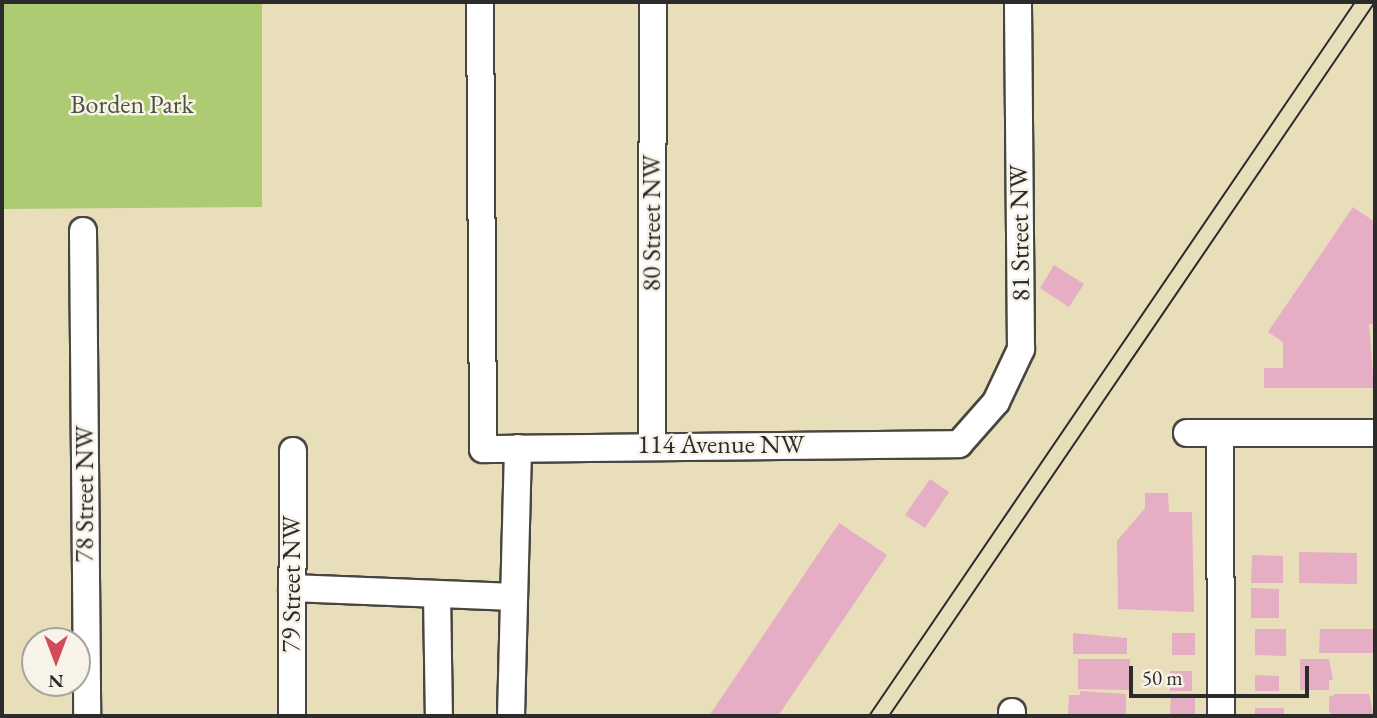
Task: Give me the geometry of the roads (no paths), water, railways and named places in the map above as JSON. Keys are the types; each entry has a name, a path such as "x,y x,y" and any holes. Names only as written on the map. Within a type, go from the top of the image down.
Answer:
{"street":[{"name":"114 Avenue NW","path":"480,2 483,449 652,445 959,444"},
{"name":"80 Street NW","path":"652,445 653,2"},
{"name":"81 Street NW","path":"959,444 996,402 1021,349 1018,2"},
{"name":"78 Street NW","path":"83,231 87,716"},
{"path":"1187,433 1375,433"},
{"path":"1220,433 1221,716"},
{"path":"511,716 518,448"},
{"name":"79 Street NW","path":"292,716 293,451"},
{"path":"292,588 514,597"},
{"path":"437,594 439,716"}],"tram line":[{"path":"869,716 1355,2"},
{"path":"889,716 1375,2"}],"park label":[{"name":"Borden Park","path":"132,105"}]}
